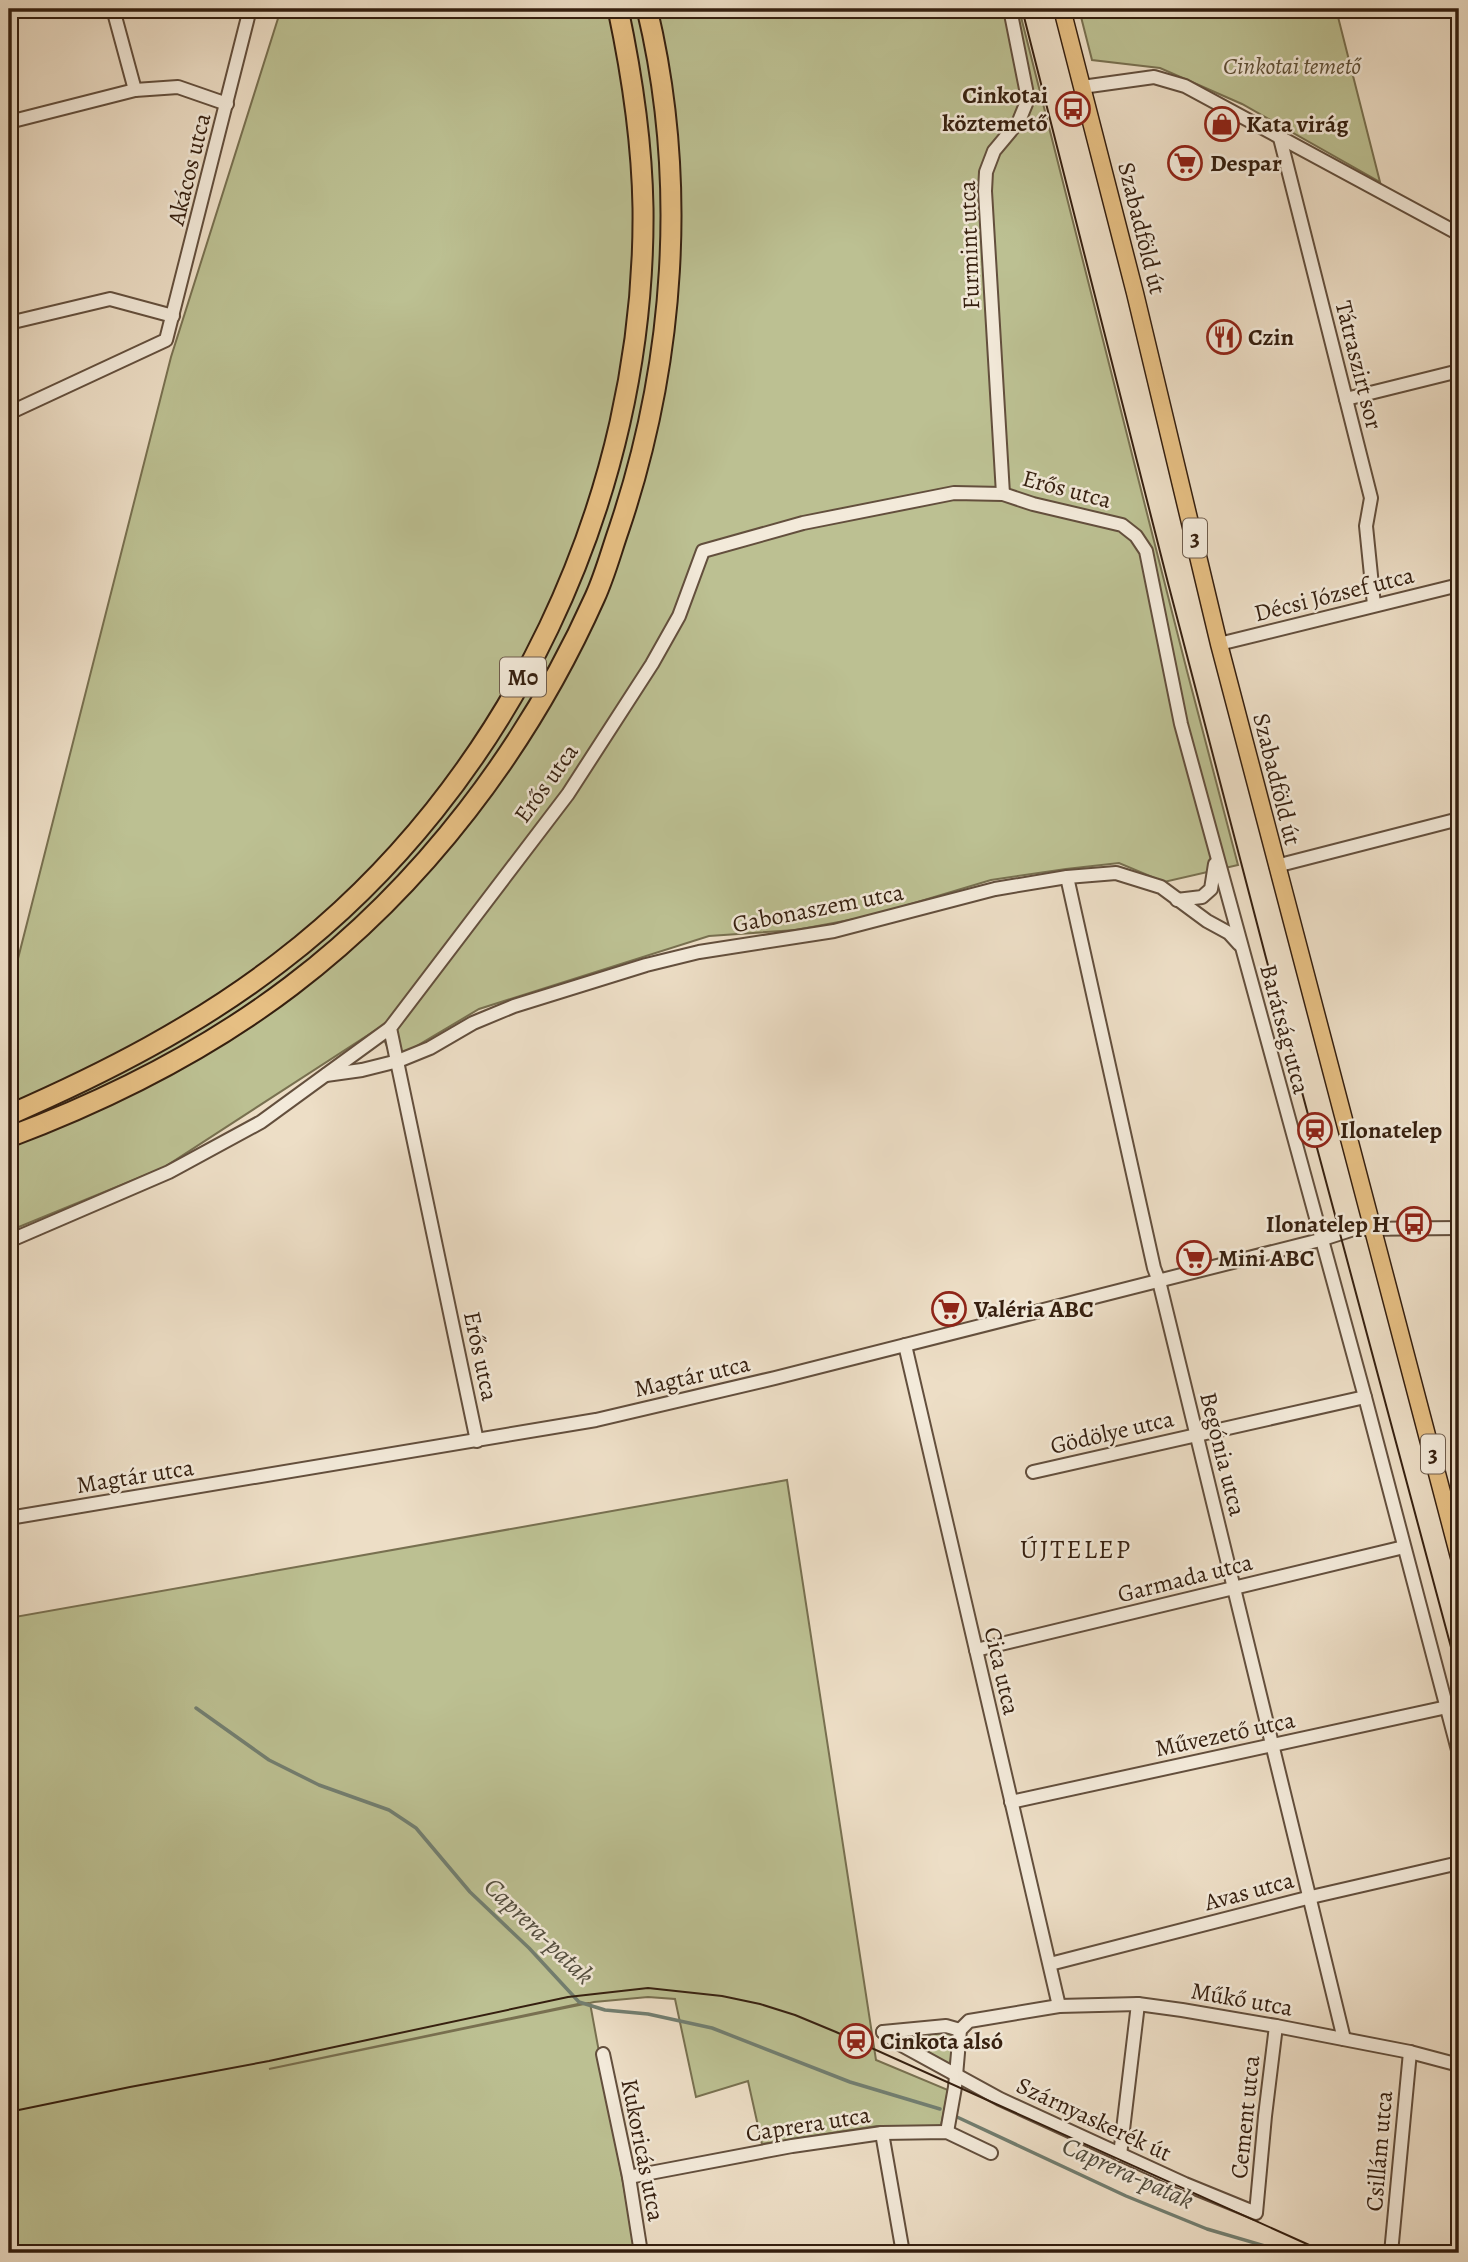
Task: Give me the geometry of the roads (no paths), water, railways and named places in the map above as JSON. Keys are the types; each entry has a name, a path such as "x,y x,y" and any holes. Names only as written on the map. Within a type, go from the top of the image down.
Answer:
{"highway":[{"name":"M0","path":"9,1115 95,1076 171,1036 244,989 318,931 370,883 435,810 495,724 536,655 563,599 592,524 610,467 633,352 642,250 641,169 628,56 618,9"},
{"name":"M0","path":"9,1137 123,1090 170,1065 258,1010 321,962 382,906 433,852 489,781 542,698 597,593 631,492 656,384 670,256 670,198 661,76 648,9"}],"main road":[{"name":"Szabadföld út","path":"1062,9 1171,437 1219,644 1459,1557"}],"street":[{"path":"113,9 135,90"},
{"name":"Akácos utca","path":"9,413 166,340 250,9"},
{"name":"Furmint utca","path":"1003,494 985,191 986,172 994,151 1019,121 1028,99 1010,9"},
{"path":"1082,87 1154,77 1185,86 1459,234"},
{"path":"9,122 135,90 178,87 227,104"},
{"name":"Tátraszirt sor","path":"1280,138 1371,498 1366,526 1374,605"},
{"path":"9,323 110,299 173,316"},
{"path":"1346,399 1459,372"},
{"name":"Erős utca","path":"477,1441 390,1028 568,794 652,664 679,616 704,551 803,523 954,493 1003,494 1122,525"},
{"name":"Barátság utca","path":"1122,525 1136,536 1146,551 1181,724 1365,1397 1459,1754"},
{"name":"Décsi József utca","path":"1219,644 1459,585"},
{"path":"1276,866 1459,819"},
{"path":"1177,900 1202,898 1211,889 1216,855"},
{"name":"Gabonaszem utca","path":"326,1075 398,1061 430,1048 473,1023 514,1006 646,965 699,952 834,931 995,889 1067,877 1116,873 1161,887 1229,933 1241,947"},
{"name":"Begónia utca","path":"1067,877 1154,1268 1311,1896 1344,2039"},
{"path":"9,1241 169,1172 261,1122 390,1028"},
{"name":"Magtár utca","path":"9,1518 596,1420 1159,1281 1354,1229 1459,1228"},
{"name":"Cica utca","path":"905,1345 1059,2006"},
{"name":"Gödölye utca","path":"1033,1472 1365,1397"},
{"name":"Garmada utca","path":"976,1650 1404,1546"},
{"name":"Művezető utca","path":"1012,1802 1447,1707"},
{"name":"Avas utca","path":"1050,1964 1311,1896 1459,1863"},
{"path":"1120,2155 1138,2004"},
{"name":"Műkő utca","path":"960,2031 969,2021 1059,2006 1138,2004 1276,2026 1409,2052 1459,2065"},
{"name":"Szárnyaskerék út","path":"960,2031 946,2026 883,2032 896,2042 1000,2099 1120,2155 1256,2213"},
{"name":"Cement utca","path":"1256,2213 1276,2026"},
{"path":"947,2132 957,2074 960,2031"},
{"name":"Csillám utca","path":"1391,2253 1409,2052"},
{"name":"Kukoricás utca","path":"603,2054 629,2177 641,2253"},
{"name":"Caprera utca","path":"629,2177 792,2146 882,2133 947,2132 991,2153"},
{"path":"882,2133 903,2253"}],"waterway":[{"name":"Caprera-patak","path":"196,1708 269,1760 319,1785 389,1810 416,1828 470,1892 529,1948 579,2002 605,2010 648,2014 712,2028 850,2082 940,2109"},
{"name":"Caprera-patak","path":"957,2117 1126,2196 1207,2229 1289,2253"}],"tram line":[{"path":"1022,9 1266,958 1459,1677"},
{"path":"9,2112 269,2061 568,1997 648,1988 722,1996 795,2015 1327,2253"}],"place":[{"name":"Cinkotai köztemető","path":"1073,109"},
{"name":"Kata virág","path":"1222,124"},
{"name":"Despar","path":"1185,163"},
{"name":"Czin","path":"1224,337"},
{"name":"Ilonatelep","path":"1315,1130"},
{"name":"Ilonatelep H","path":"1414,1224"},
{"name":"Mini ABC","path":"1194,1258"},
{"name":"Valéria ABC","path":"949,1309"},
{"name":"Cinkota alsó","path":"856,2041"}],"district":[{"name":"ÚJTELEP","path":"1076,1549"}],"park label":[{"name":"Cinkotai temető","path":"1292,66"}]}
